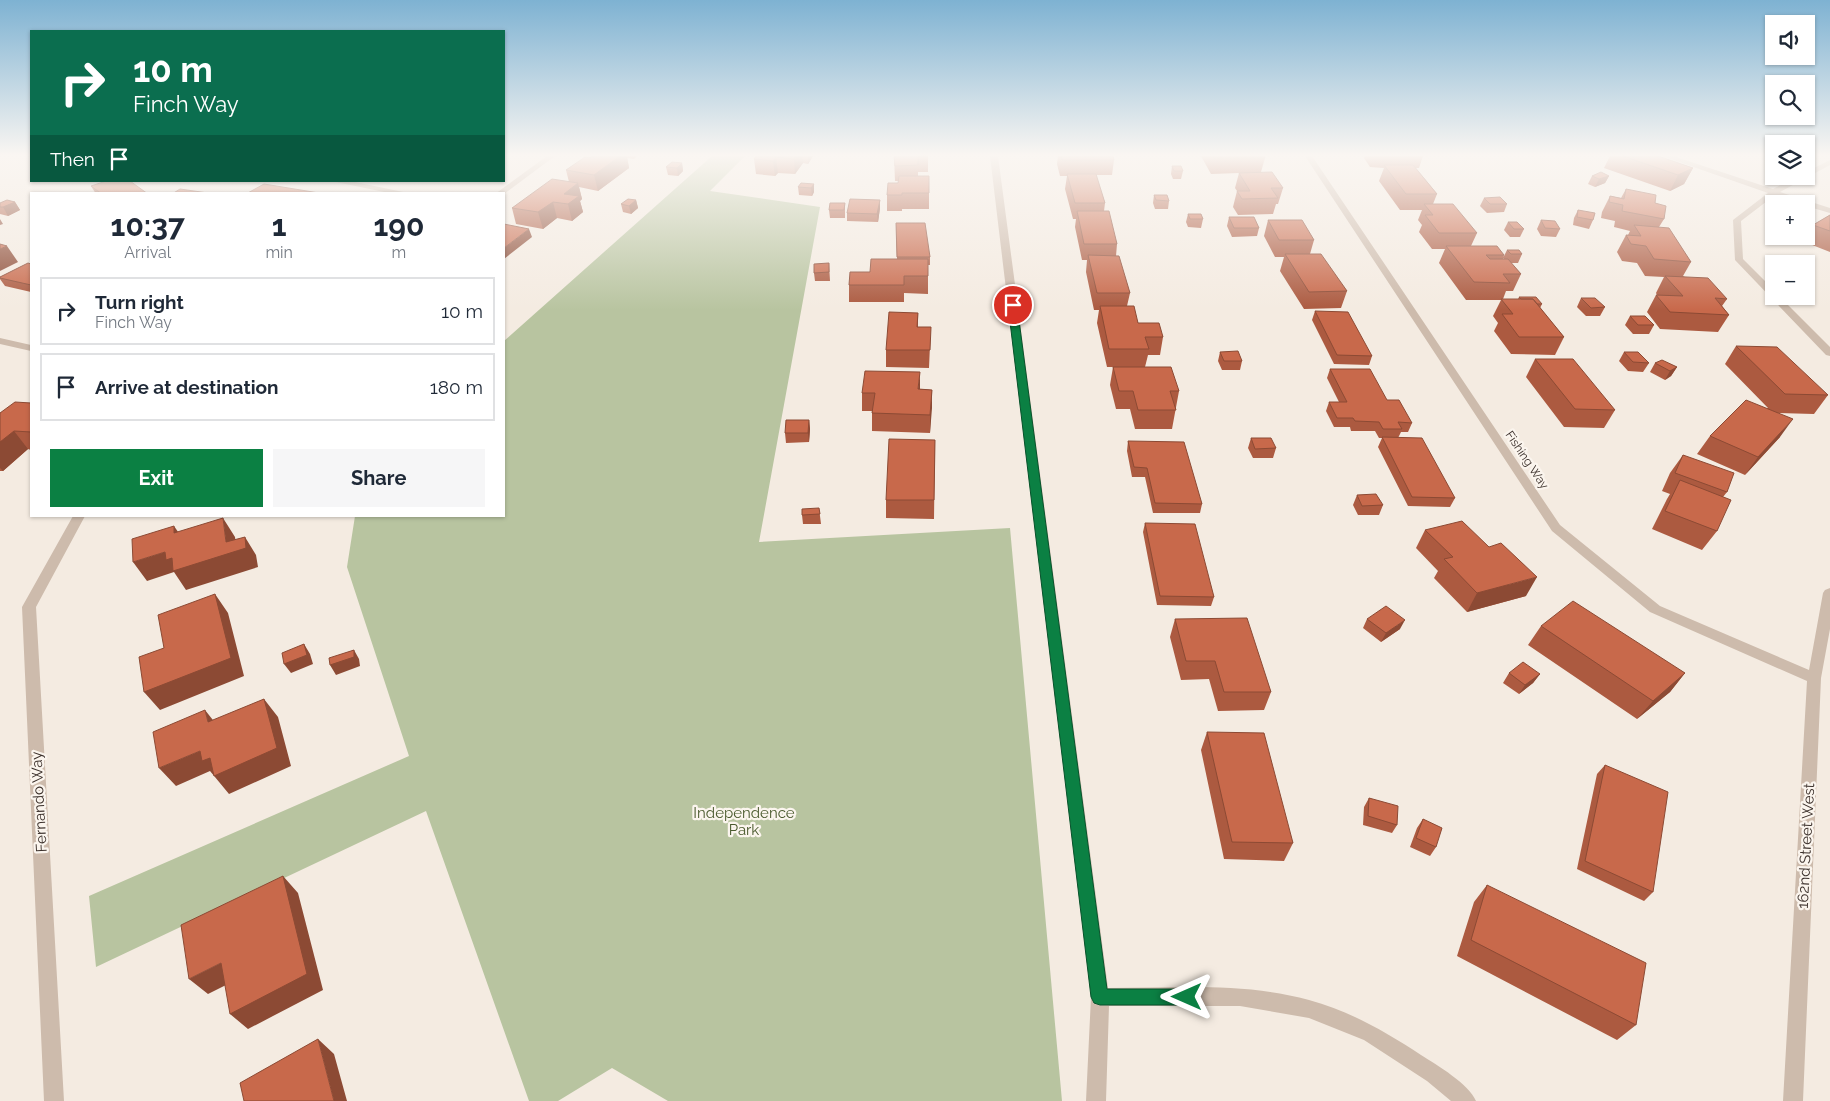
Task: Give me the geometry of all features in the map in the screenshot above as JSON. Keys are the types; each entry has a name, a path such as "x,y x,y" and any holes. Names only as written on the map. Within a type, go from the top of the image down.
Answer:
{"street":[{"path":"1000,207 1100,997 1096,1101"},
{"name":"Fishing Way","path":"1342,207 1556,528 1655,609 1814,678"},
{"path":"1754,207 1737,220 1739,260 1765,287"},
{"path":"1783,305 1830,353"},
{"path":"0,341 30,348"},
{"name":"Fernando Way","path":"54,1101 29,607 79,517"},
{"name":"162nd Street West","path":"1793,1101 1814,678 1830,593"},
{"path":"1100,997 1240,997 1309,1009 1370,1033 1434,1074 1466,1101"}],"green space":[{"name":"Independence Park","path":"654,207 820,207 759,542 1010,528 1062,1101 668,1101 612,1068 558,1101 529,1101 426,811 96,967 89,896 409,756 347,567 355,517 505,517 505,340"}],"building":[{"path":"513,207 545,207 538,212"},
{"path":"829,207 844,207 844,210 829,210"},
{"path":"848,207 878,207 877,214 847,213"},
{"path":"1427,207 1456,207 1477,233 1439,233 1425,215 1433,215"},
{"path":"1623,207 1666,207 1664,219 1622,211"},
{"path":"1578,210 1595,213 1593,220 1577,217"},
{"path":"1077,211 1109,211 1117,244 1084,244"},
{"path":"1188,214 1201,214 1203,219 1190,219"},
{"path":"1830,215 1830,231 1815,226 1815,224"},
{"path":"1229,217 1254,217 1259,228 1234,228"},
{"path":"1268,220 1302,220 1314,240 1279,240"},
{"path":"1541,220 1555,221 1560,229 1545,228"},
{"path":"1508,222 1517,222 1524,229 1514,229"},
{"path":"896,223 925,223 930,257 897,257"},
{"path":"505,224 529,229 505,247"},
{"path":"1634,225 1669,228 1691,262 1654,259 1646,246 1631,244 1626,235 1641,236"},
{"path":"0,244 7,246 0,249"},
{"path":"1446,246 1497,246 1504,255 1486,255 1490,259 1508,259 1521,274 1503,274 1510,283 1474,282"},
{"path":"1507,250 1519,250 1522,254 1511,254"},
{"path":"1285,254 1321,254 1347,291 1309,292"},
{"path":"1088,255 1119,256 1130,293 1097,293"},
{"path":"871,259 928,259 928,276 904,276 904,285 849,285 850,272 870,272"},
{"path":"28,263 30,264 30,285 0,277"},
{"path":"829,263 829,272 814,273 814,264"},
{"path":"1665,276 1708,278 1727,299 1715,298 1729,315 1670,312 1656,295 1683,296"},
{"path":"1519,297 1536,297 1542,304 1537,304 1533,299 1521,299"},
{"path":"1581,298 1595,298 1605,307 1591,308"},
{"path":"1501,299 1533,299 1564,337 1519,337 1502,314 1513,314"},
{"path":"1100,306 1134,306 1138,323 1159,323 1163,337 1145,337 1149,349 1109,349"},
{"path":"1315,311 1348,312 1372,356 1337,355"},
{"path":"889,312 918,313 917,327 931,327 930,350 886,350"},
{"path":"1630,316 1645,316 1654,325 1638,325"},
{"path":"1736,346 1777,347 1828,395 1785,394"},
{"path":"1238,351 1242,361 1224,361 1220,352"},
{"path":"1624,352 1638,352 1649,363 1633,362"},
{"path":"1535,359 1573,359 1615,410 1575,409"},
{"path":"1662,360 1677,367 1670,371 1655,363"},
{"path":"1113,367 1171,367 1179,391 1170,391 1176,410 1138,410 1133,391 1119,391"},
{"path":"1330,369 1370,369 1387,400 1399,400 1412,423 1398,422 1402,429 1383,429 1379,422 1355,421 1353,418 1337,418 1329,402 1347,402"},
{"path":"865,371 920,372 918,389 932,390 930,415 872,413 875,393 862,393"},
{"path":"1746,400 1793,419 1758,457 1710,436"},
{"path":"15,402 30,403 30,432 14,431 0,442 0,413"},
{"path":"786,420 809,420 808,433 785,433"},
{"path":"1382,437 1422,438 1455,498 1412,497"},
{"path":"1251,438 1271,438 1276,448 1255,449"},
{"path":"889,439 935,440 934,500 886,500"},
{"path":"1128,441 1184,442 1202,504 1155,503 1147,468 1134,467"},
{"path":"1683,455 1734,473 1727,492 1675,473"},
{"path":"1680,480 1731,500 1717,531 1665,511"},
{"path":"1376,494 1383,505 1362,506 1357,495"},
{"path":"819,508 820,514 802,515 802,509"},
{"path":"223,518 226,542 245,537 246,548 173,571 172,558 166,560 165,552 133,562 132,539 174,526 174,533"},
{"path":"1462,521 1489,547 1501,543 1537,577 1477,593 1444,559 1453,557 1425,530"},
{"path":"1145,523 1195,524 1214,597 1160,596"},
{"path":"215,594 231,658 144,692 139,657 164,648 158,615"},
{"path":"1573,601 1685,673 1653,701 1541,626"},
{"path":"1386,606 1405,620 1386,633 1367,619"},
{"path":"1247,618 1271,692 1224,692 1215,661 1186,661 1175,619"},
{"path":"304,644 307,655 284,664 282,653"},
{"path":"354,650 354,657 330,665 329,658"},
{"path":"1523,662 1540,674 1525,685 1509,673"},
{"path":"264,699 277,748 214,776 210,758 202,761 200,751 159,768 153,732 205,710 208,722"},
{"path":"1207,732 1264,733 1293,843 1232,842"},
{"path":"1605,765 1668,792 1653,892 1585,861"},
{"path":"1369,798 1398,806 1397,825 1368,816"},
{"path":"1423,819 1442,828 1436,847 1416,838"},
{"path":"283,876 307,974 230,1014 221,963 189,979 181,925"},
{"path":"1487,885 1646,963 1636,1025 1471,940"},
{"path":"318,1039 334,1101 244,1101 240,1083"}],"route":[{"path":"1013,305 1100,997 1187,997"}]}
